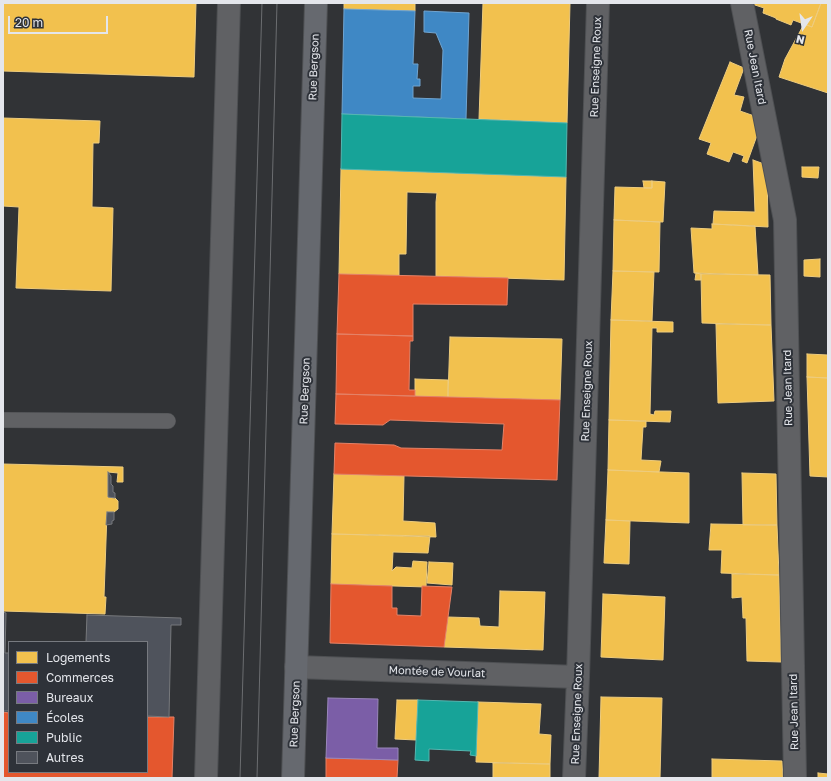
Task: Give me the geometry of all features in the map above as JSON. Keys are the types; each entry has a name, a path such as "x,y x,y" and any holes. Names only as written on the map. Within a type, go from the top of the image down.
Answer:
{"main road":[{"name":"Rue Bergson","path":"293,778 316,3"}],"street":[{"path":"206,778 229,3"},
{"name":"Rue Enseigne Roux","path":"574,778 598,3"},
{"name":"Rue Jean Itard","path":"742,3 785,220 795,778"},
{"name":"Montée de Vourlat","path":"296,667 578,677"}],"lane":[{"path":"3,420 168,421"}],"building: Logements":[{"path":"3,3 196,3 194,77 3,71"},
{"path":"344,3 415,3 415,11 344,9"},
{"path":"483,3 570,3 567,123 479,119"},
{"path":"821,3 812,27 793,20 791,25 776,19 763,13 764,8 752,4"},
{"path":"821,3 828,3 828,93 779,77 785,59 804,24 812,27"},
{"path":"730,62 744,68 734,95 744,97 740,111 763,119 747,163 742,161 744,156 733,152 729,162 707,154 711,143 699,139"},
{"path":"3,118 100,121 99,143 93,143 92,207 113,208 111,291 16,288 19,207 3,206"},
{"path":"753,160 767,165 768,227 713,224 714,211 755,212"},
{"path":"802,167 819,167 818,178 802,177"},
{"path":"341,169 566,177 564,280 436,276 437,193 407,192 406,254 399,254 399,276 339,274"},
{"path":"643,181 652,181 652,188 644,188"},
{"path":"652,181 665,182 663,222 614,220 615,187 652,188"},
{"path":"614,220 660,222 659,272 613,271"},
{"path":"712,224 755,226 758,275 694,273 691,228 712,229"},
{"path":"820,259 820,277 804,276 804,260"},
{"path":"613,271 654,272 652,321 611,320"},
{"path":"696,273 701,274 701,280 695,280"},
{"path":"701,274 770,275 771,325 702,323"},
{"path":"611,320 673,322 673,332 657,332 657,328 652,328 650,414 654,415 655,411 671,411 670,422 609,420"},
{"path":"716,324 771,325 774,401 718,403"},
{"path":"450,337 562,339 560,400 448,397"},
{"path":"807,354 828,355 828,378 807,377"},
{"path":"807,377 828,378 828,477 810,476"},
{"path":"415,379 448,380 448,397 415,396"},
{"path":"609,420 646,421 646,427 643,427 641,460 661,461 659,472 608,470"},
{"path":"3,464 123,467 123,482 117,482 118,473 108,472 108,497 115,498 118,501 118,509 114,512 107,512 104,597 106,597 105,614 3,611"},
{"path":"608,470 689,473 689,523 606,520"},
{"path":"742,473 776,474 777,525 743,525"},
{"path":"334,474 404,476 403,521 435,523 436,537 332,534"},
{"path":"606,520 630,521 629,564 604,563"},
{"path":"711,524 777,525 779,575 721,573 722,550 709,550"},
{"path":"332,534 430,536 428,553 393,552 392,571 396,567 412,568 413,561 427,562 426,587 331,584"},
{"path":"429,562 453,563 452,585 427,583"},
{"path":"732,574 779,575 781,662 747,661 746,618 743,618 742,597 732,598"},
{"path":"500,591 545,592 543,650 444,647 448,617 479,618 480,626 499,627"},
{"path":"603,594 665,597 663,660 601,657"},
{"path":"601,697 662,698 660,778 599,778"},
{"path":"397,700 418,700 416,740 395,739"},
{"path":"478,702 541,704 539,734 551,735 550,764 476,762"},
{"path":"712,759 782,761 783,778 712,778"},
{"path":"493,763 550,764 550,778 493,778"},
{"path":"818,773 828,774 828,778 818,778"}],"building: Commerces":[{"path":"339,274 508,278 507,305 413,304 413,336 337,334"},
{"path":"337,334 413,336 413,341 410,341 409,390 415,390 415,396 336,394"},
{"path":"336,394 560,400 557,480 334,474 335,443 394,445 401,448 502,450 504,424 390,420 383,425 335,424"},
{"path":"331,584 392,586 392,608 397,608 397,615 421,616 422,586 452,587 444,647 330,643"},
{"path":"3,712 8,713 8,773 148,773 148,717 174,717 172,778 3,778"},
{"path":"326,758 398,760 397,778 326,778"}],"building: Bureaux":[{"path":"328,698 378,699 377,748 398,748 398,760 326,758"}],"building: Écoles":[{"path":"344,9 415,11 413,64 418,64 417,79 420,79 420,86 413,86 413,98 441,99 443,50 436,33 424,32 424,11 469,13 466,119 342,114"}],"building: Public":[{"path":"342,114 567,123 566,177 341,169"},
{"path":"418,700 478,702 476,756 470,755 471,751 429,749 429,761 415,760"}],"building: Autres":[{"path":"108,472 111,476 111,484 113,486 113,492 115,493 115,498 108,497"},
{"path":"107,512 114,512 114,520 112,521 112,524 106,525"},
{"path":"3,612 6,613 5,653 8,653 8,711 3,711"},
{"path":"87,615 181,618 181,625 171,625 169,717 148,716 148,641 86,641"}],"tram line":[{"path":"240,778 262,3"},
{"path":"257,778 277,3"}]}
